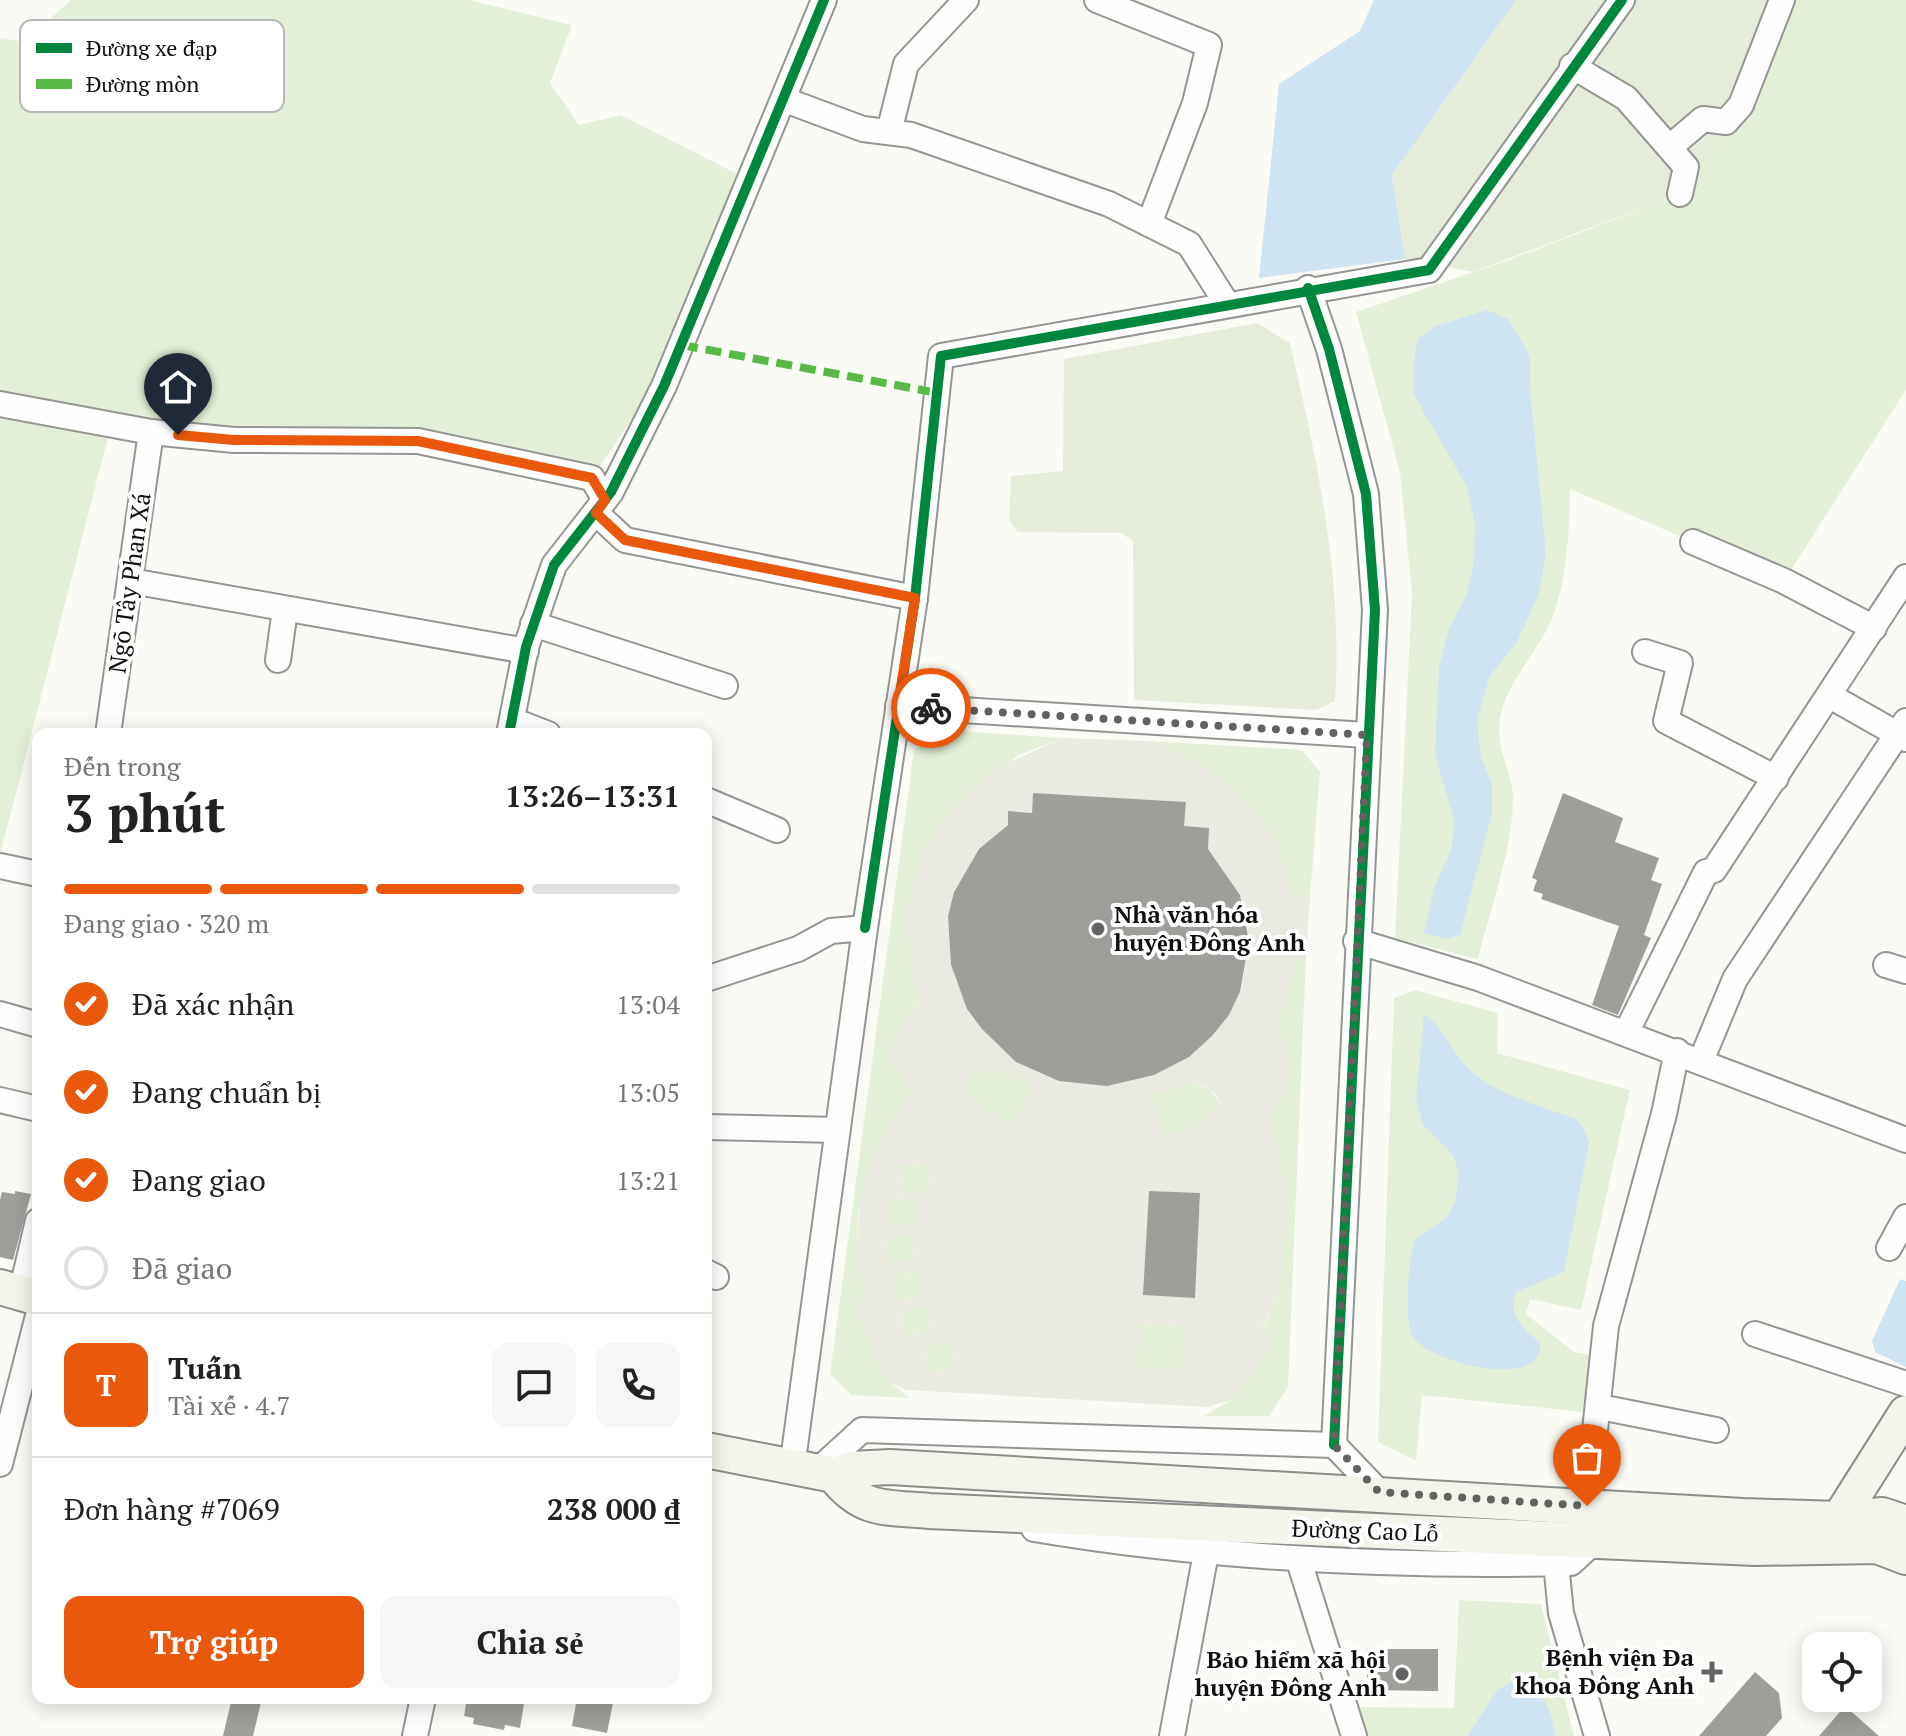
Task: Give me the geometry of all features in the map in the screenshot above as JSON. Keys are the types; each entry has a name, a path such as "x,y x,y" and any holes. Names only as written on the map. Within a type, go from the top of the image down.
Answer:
{"main road":[{"path":"1836,1533 1906,1413"},
{"name":"Đường Cao Lỗ","path":"712,1451 814,1471 890,1467 1587,1506 1836,1533 1906,1557"},
{"name":"Đường Cao Lỗ","path":"814,1471 869,1506 1405,1548 1597,1539 1755,1548 1836,1533 1882,1515 1906,1523"}],"street":[{"path":"510,727 533,624 554,565 601,507 664,386 824,0"},
{"path":"889,132 906,64 966,0"},
{"path":"1097,0 1209,45 1195,103 1149,224"},
{"path":"814,1471 837,1130 915,598 941,356 1308,288 1429,270 1622,0"},
{"path":"1670,147 1703,119 1726,122 1741,105 1782,0"},
{"path":"1572,66 1626,98 1670,147 1686,167 1680,194"},
{"path":"785,100 863,129 911,135 1109,204 1189,244 1227,304"},
{"path":"1308,288 1329,349 1366,494 1375,610 1356,941 1334,1445"},
{"path":"0,404 151,432 234,440 418,441 592,478 601,507 625,540 915,598"},
{"name":"Ngõ Tây Phan Xá","path":"113,728 151,432"},
{"path":"1693,542 1784,581 1874,628"},
{"path":"1626,1033 1706,872 1714,870 1906,577"},
{"path":"131,581 526,651"},
{"path":"278,660 285,610"},
{"path":"533,624 725,686"},
{"path":"1645,652 1680,663 1666,721 1776,778"},
{"path":"1701,1061 1735,979 1903,731 1830,696"},
{"path":"898,706 1367,735"},
{"path":"712,803 777,830"},
{"path":"0,866 32,873"},
{"path":"712,977 798,949 831,931 865,928"},
{"path":"1356,941 1478,978 1906,1140"},
{"path":"0,1014 32,1023"},
{"path":"1587,1506 1600,1407 1606,1326 1664,1114 1677,1051"},
{"path":"0,1100 32,1108"},
{"path":"712,1127 837,1130"},
{"path":"1889,1248 1906,1217"},
{"path":"0,1464 32,1254"},
{"path":"1755,1334 1906,1384"},
{"path":"1600,1407 1716,1430"},
{"path":"814,1471 862,1430 1334,1445 1379,1492"},
{"path":"929,1511 1206,1553 1299,1561 1405,1548 1571,1563 1597,1539"},
{"path":"1172,1736 1206,1553"},
{"path":"1299,1561 1354,1736"},
{"path":"1556,1563 1561,1613 1597,1736"},
{"path":"415,1736 422,1704"}],"green space":[{"path":"71,0 469,0 572,25 550,83 579,125 621,115 751,181 682,345 592,478 418,441 111,426 0,855 0,38 20,41 20,112 284,112 284,20 49,20"},
{"path":"1516,0 1783,0 1741,105 1680,194 1473,272 1405,259 1392,175"},
{"path":"1783,0 1906,0 1906,390 1784,581 1570,489 1567,553 1558,600 1547,629 1509,692 1500,719 1500,739 1512,787 1512,817 1505,858 1478,959 1395,938 1412,594 1400,473 1356,312 1509,260 1680,194"},
{"path":"1257,323 1290,343 1310,433 1332,565 1337,655 1335,701 1316,710 1134,700 1133,541 1121,533 1018,532 1009,521 1011,476 1063,471 1064,359"},
{"path":"941,730 1063,738 1017,756 952,809 922,853 910,964 919,1003 900,1027 911,1089 881,1142 863,1189 857,1239 866,1300 854,1302 892,1384 910,1398 851,1395 830,1374 914,750"},
{"path":"1150,741 1302,750 1320,772 1310,898 1293,897 1275,839 1207,769"},
{"path":"1297,957 1306,957 1288,1387 1269,1416 1204,1416 1231,1400 1278,1295 1288,1210 1271,1114 1286,1083 1287,1061 1277,1028"},
{"path":"1415,990 1498,1013 1497,1053 1630,1090 1581,1310 1530,1299 1526,1314 1574,1352 1592,1355 1582,1412 1422,1395 1416,1461 1378,1442 1394,998"},
{"path":"998,1069 1033,1086 1014,1127 984,1109 963,1088 968,1077 983,1070"},
{"path":"1187,1083 1208,1089 1220,1105 1196,1124 1165,1138 1150,1095"},
{"path":"902,1164 929,1165 928,1192 901,1190"},
{"path":"890,1199 917,1200 915,1227 888,1225"},
{"path":"887,1235 914,1236 913,1263 886,1261"},
{"path":"895,1272 922,1273 920,1300 893,1299"},
{"path":"904,1307 931,1309 930,1335 903,1334"},
{"path":"1139,1324 1184,1326 1182,1371 1137,1369"},
{"path":"926,1344 953,1346 952,1372 925,1371"},
{"path":"1459,1600 1541,1604 1574,1736 1363,1736 1354,1707 1454,1708"}],"shaded area":[{"path":"1063,738 1150,741 1207,769 1249,805 1275,839 1293,897 1310,898 1306,957 1297,957 1277,1028 1288,1051 1290,1073 1285,1096 1271,1114 1288,1210 1278,1295 1262,1329 1273,1337 1253,1376 1231,1400 1208,1407 907,1390 892,1384 880,1370 854,1302 866,1299 856,1258 860,1198 875,1150 911,1089 887,1055 900,1027 919,1003 910,964 907,912 922,853 952,809 990,771","holes":["1033,793 1185,802 1184,826 1209,828 1208,849 1240,895 1249,942 1241,992 1229,1015 1189,1057 1016,1061 982,1029 967,1009 951,966 948,916 954,891 979,849 1008,825 1009,811 1032,813","998,1069 1033,1086 1014,1126 984,1109 963,1088 968,1077 983,1070","1187,1083 1202,1085 1216,1094 1220,1105 1196,1124 1165,1138 1151,1096","902,1164 929,1165 928,1192 901,1190","1149,1191 1200,1194 1195,1297 1144,1295","890,1199 916,1200 915,1226 888,1225","887,1235 914,1237 913,1263 886,1261","895,1272 922,1273 920,1300 894,1299","904,1307 931,1309 930,1335 903,1334","1139,1324 1184,1326 1181,1370 1138,1369","926,1344 953,1346 952,1372 925,1371"]}],"water":[{"path":"1374,0 1516,0 1392,175 1405,259 1259,278 1279,84 1360,31"},
{"path":"1487,310 1508,319 1530,356 1530,388 1546,554 1538,596 1517,642 1490,676 1477,720 1481,758 1492,784 1492,813 1460,935 1447,939 1424,933 1434,888 1452,848 1454,820 1435,754 1439,667 1449,628 1467,594 1474,561 1475,524 1467,487 1414,395 1413,364 1418,339 1435,326"},
{"path":"1424,1014 1479,1077 1519,1098 1576,1119 1584,1128 1589,1143 1564,1272 1516,1292 1515,1315 1540,1343 1537,1358 1525,1366 1485,1368 1462,1363 1424,1347 1413,1337 1410,1329 1408,1290 1414,1240 1448,1216 1456,1199 1459,1171 1452,1154 1423,1125 1416,1099"},
{"path":"1900,1279 1906,1281 1906,1367 1875,1352 1872,1341"},
{"path":"1510,1683 1530,1687 1543,1699 1555,1736 1467,1736 1498,1689"}],"building":[{"name":"Nhà văn hóa huyện Đông Anh","path":"1033,793 1186,802 1184,826 1209,828 1208,849 1240,895 1249,942 1240,992 1229,1015 1212,1036 1189,1057 1154,1075 1107,1086 1059,1081 1016,1062 982,1029 967,1009 951,965 948,916 954,892 979,849 1008,825 1008,811 1032,813"},
{"path":"1563,793 1623,818 1615,842 1659,858 1651,880 1662,884 1644,935 1651,938 1618,1015 1592,1005 1619,926 1541,899 1543,894 1533,891 1537,880 1532,878"},
{"path":"15,1191 31,1194 13,1260 0,1257 0,1200 2,1192 15,1194"},
{"path":"1149,1191 1200,1193 1195,1298 1143,1295"},
{"name":"Bảo hiểm xã hội huyện Đông Anh","path":"1367,1649 1438,1649 1438,1691 1367,1690"},
{"path":"1755,1672 1779,1693 1782,1718 1766,1736 1699,1736"},
{"path":"231,1704 261,1704 253,1736 223,1736"},
{"path":"466,1704 524,1704 520,1728 505,1725 504,1730 473,1724 474,1718 464,1716"},
{"path":"576,1704 613,1704 607,1733 572,1726"},
{"path":"1840,1712 1852,1712 1879,1736 1819,1736"}],"marked path":[{"path":"682,345 938,393"}],"cycle path":[{"path":"510,728 526,647 554,565 611,492 664,386 824,0"},
{"path":"865,928 915,598 941,356 1429,270 1622,0"},
{"path":"1308,288 1329,349 1366,494 1375,610 1334,1445"}],"way so far":[{"path":"931,708 1367,735 1334,1445 1379,1492 1587,1506"}],"place":[{"name":"Nhà văn hóa huyện Đông Anh","path":"1098,929"},
{"name":"Bệnh viện Đa khoa Đông Anh","path":"1712,1672"},
{"name":"Bảo hiểm xã hội huyện Đông Anh","path":"1402,1674"}],"route":[{"path":"178,435 234,440 326,437 418,441 592,478 605,500 596,513 625,540 915,598 898,706 931,708"}]}
